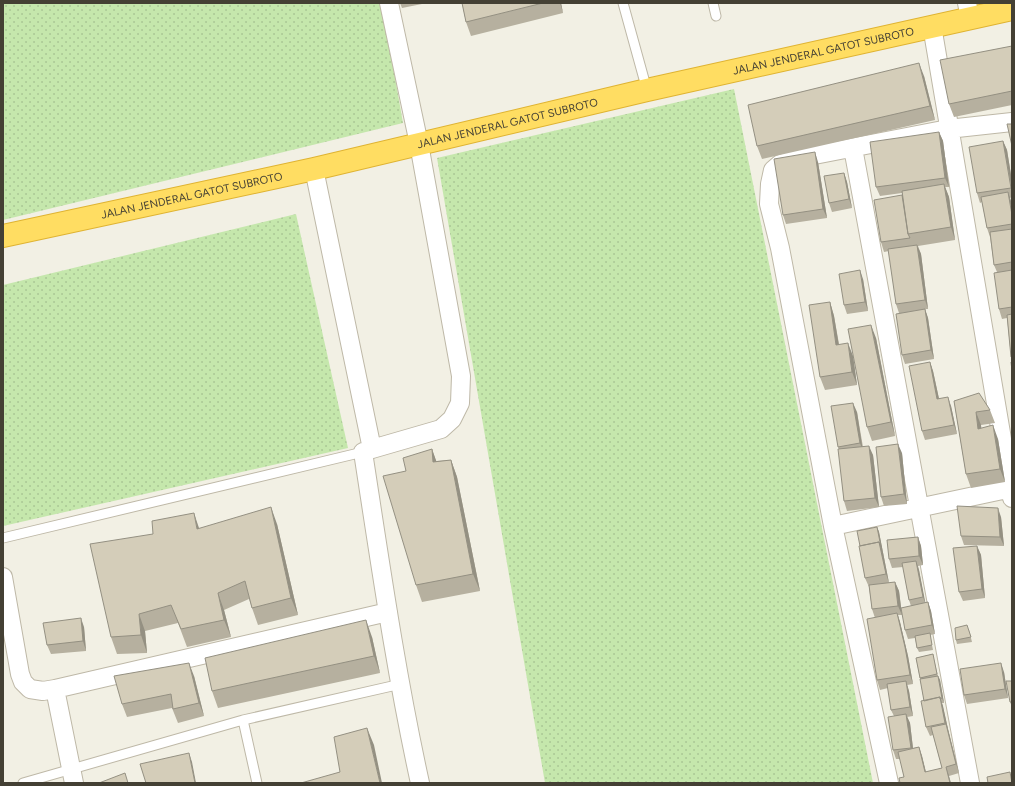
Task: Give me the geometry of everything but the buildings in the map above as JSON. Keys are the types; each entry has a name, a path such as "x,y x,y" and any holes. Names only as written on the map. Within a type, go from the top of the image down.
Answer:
{"highway":[{"name":"JALAN JENDERAL GATOT SUBROTO","path":"3,236 314,169 647,90 932,26 969,10 1012,9"}],"street":[{"path":"367,450 441,429 452,419 460,403 461,376 419,144 389,3"},
{"path":"833,526 919,507 1011,491 948,128 932,26"},
{"path":"889,783 833,526 780,248 769,204 770,184 773,170 780,164 799,158 948,128 1012,122"},
{"path":"853,148 970,783"},
{"path":"314,169 367,450 388,612 420,783"},
{"path":"3,577 20,674 23,682 30,690 42,691 55,689 388,612"},
{"path":"55,689 72,776"}],"lane":[{"path":"623,3 647,90"},
{"path":"713,3 716,16"},
{"path":"3,538 367,450"},
{"path":"23,783 72,776 243,720 401,684"},
{"path":"243,720 257,783"}],"green space":[{"path":"3,3 382,3 403,123 3,220"},
{"path":"734,89 873,783 545,783 437,158"},
{"path":"296,214 348,448 3,526 3,285"}]}
